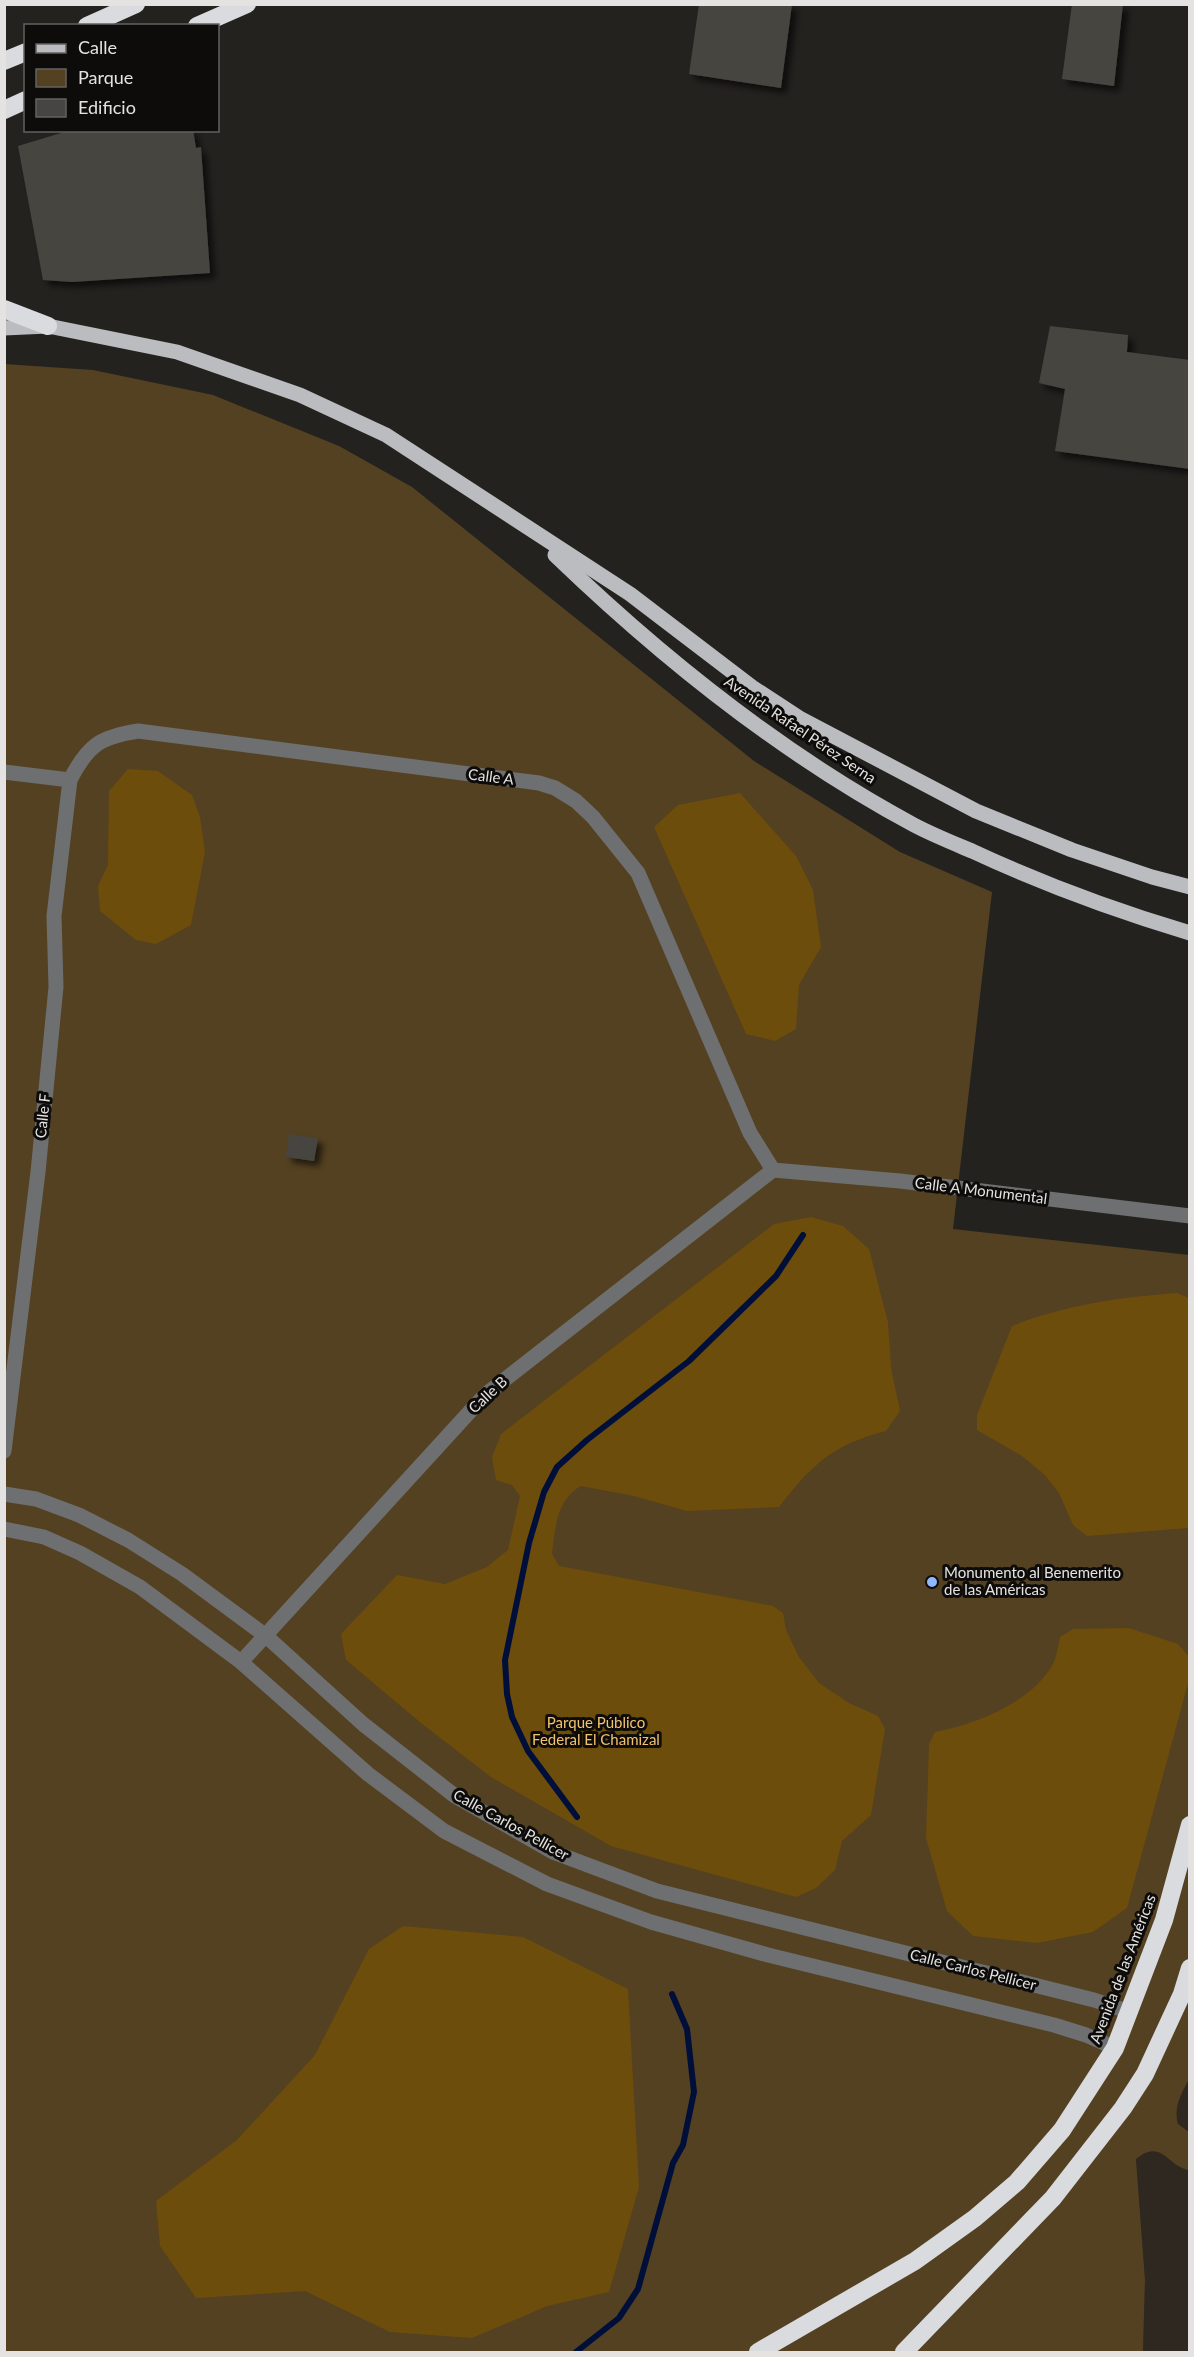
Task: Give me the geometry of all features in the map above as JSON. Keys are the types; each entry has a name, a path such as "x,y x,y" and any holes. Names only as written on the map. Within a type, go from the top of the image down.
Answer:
{"highway":[{"path":"91,24 136,4"},
{"path":"202,24 247,4"},
{"path":"4,61 24,53"},
{"path":"4,110 24,101"},
{"path":"4,309 48,326"},
{"path":"4,317 48,326"},
{"name":"Avenida de las Américas","path":"758,2352 915,2261 975,2218 1017,2181 1062,2130 1115,2048 1164,1920 1190,1825"},
{"path":"904,2352 1053,2198 1123,2108 1145,2074 1182,1994 1190,1968"}],"main road":[{"name":"Avenida Rafael Pérez Serna","path":"4,328 48,326 177,352 300,395 386,435 630,594 752,687 801,719 976,811 1072,850 1152,877 1190,887"},
{"name":"Avenida Rafael Pérez Serna","path":"532,532 610,609 720,699 832,777 916,825 1028,877 1105,907 1190,933"}],"street":[{"name":"Calle A","path":"70,780 80,759 94,745 114,735 138,732 539,783 555,788 576,801 593,817 638,873 750,1133 773,1170"},
{"path":"4,772 70,780"},
{"name":"Calle F","path":"4,1451 38,1172 56,987 54,916 70,780"},
{"name":"Calle A Monumental","path":"773,1170 900,1181 1190,1216"},
{"name":"Calle B","path":"241,1662 485,1395 570,1326 773,1170"},
{"name":"Calle Carlos Pellicer","path":"4,1494 36,1499 79,1515 128,1540 182,1574 266,1636 363,1724 455,1796 554,1852 657,1891 1094,2000 1130,2012"},
{"path":"4,1529 44,1537 80,1553 140,1587 241,1662 368,1774 444,1831 547,1884 651,1922 768,1955 1054,2025 1086,2035 1115,2048"}],"shaded area":[{"path":"1189,2077 1189,2132 1178,2124 1175,2113"},
{"path":"1156,2150 1189,2170 1189,2352 1143,2352 1145,2280 1136,2158 1145,2151"}],"green space":[{"name":"Parque Público Federal El Chamizal","path":"4,364 93,370 213,395 339,446 412,487 754,761 900,852 992,892 953,1229 1189,1255 1190,2077 1179,2100 1177,2117 1178,2124 1189,2132 1190,2170 1182,2168 1159,2152 1145,2153 1136,2159 1145,2280 1143,2352 5,2352"},
{"path":"128,769 158,771 192,795 200,817 205,852 191,925 156,944 136,940 100,911 98,886 108,865 109,791"},
{"path":"740,793 796,856 813,890 821,947 799,985 796,1029 775,1041 746,1034 654,827 678,805"},
{"path":"811,1217 843,1226 869,1249 888,1322 891,1368 900,1411 886,1431 852,1442 825,1458 802,1479 779,1507 687,1511 634,1496 581,1486 566,1499 558,1516 552,1554 559,1566 773,1606 783,1613 786,1630 799,1657 819,1683 849,1703 878,1716 885,1729 871,1815 842,1841 835,1870 816,1888 796,1897 611,1846 491,1777 421,1723 346,1660 341,1634 397,1575 445,1584 487,1567 508,1550 520,1496 512,1485 496,1480 492,1457 501,1434 774,1224"},
{"path":"1177,1293 1189,1298 1189,1528 1087,1536 1073,1525 1059,1493 1045,1475 1022,1456 977,1430 977,1415 1012,1326 1072,1307"},
{"path":"1129,1628 1178,1644 1189,1657 1190,1676 1127,1908 1093,1932 1037,1943 973,1936 947,1911 926,1838 929,1744 935,1732 985,1717 1017,1701 1043,1678 1053,1664 1060,1637 1073,1629"},
{"path":"403,1926 523,1937 628,1989 639,2187 609,2292 547,2306 472,2338 390,2332 305,2291 196,2298 160,2246 156,2201 237,2140 315,2055 369,1949"}],"building":[{"path":"699,4 792,4 781,88 689,74"},
{"path":"1072,4 1123,4 1114,86 1062,79"},
{"path":"64,132 193,132 196,148 201,147 210,273 72,282 43,280 18,146"},
{"path":"1050,326 1128,335 1127,352 1190,360 1190,469 1055,451 1065,389 1039,383"},
{"path":"289,1134 318,1138 314,1161 286,1157"}],"waterway":[{"path":"577,1817 528,1751 512,1717 507,1694 505,1660 529,1543 544,1492 557,1467 587,1440 689,1361 776,1276 803,1235"},
{"path":"576,2352 619,2318 638,2289 673,2163 683,2145 694,2092 687,2029 672,1994"}],"place":[{"name":"Monumento al Benemerito de las Américas","path":"932,1582"}]}
